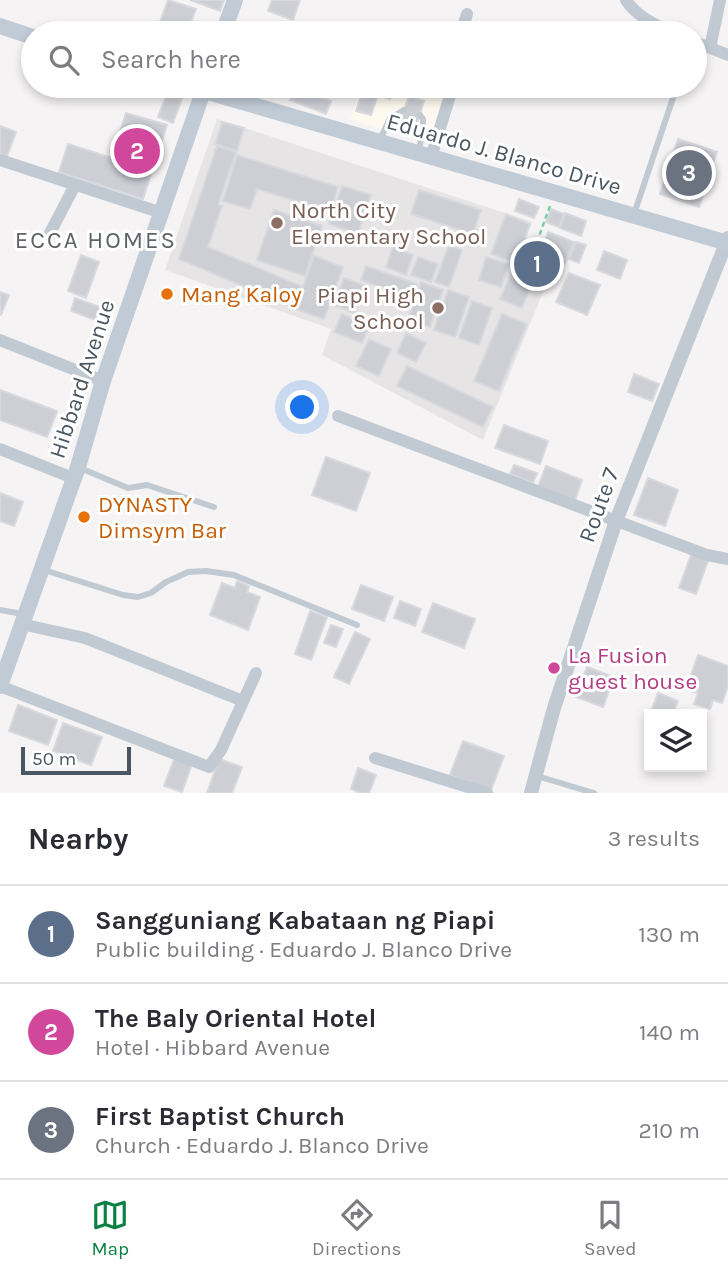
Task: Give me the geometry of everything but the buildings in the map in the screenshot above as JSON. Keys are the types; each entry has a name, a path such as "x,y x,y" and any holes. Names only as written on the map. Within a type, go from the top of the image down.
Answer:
{"main road":[{"path":"227,21 235,0"},
{"path":"0,26 21,33"},
{"name":"Hibbard Avenue","path":"0,686 76,473 103,380 201,98"},
{"name":"Eduardo J. Blanco Drive","path":"236,98 379,142 727,241"}],"street":[{"path":"626,0 633,10 650,21"},
{"path":"710,48 720,0"},
{"path":"465,21 467,14"},
{"path":"707,47 728,55"},
{"path":"425,155 448,98"},
{"path":"0,160 162,213"},
{"path":"48,237 75,185"},
{"name":"Route 7","path":"531,793 554,708 616,521 727,241"},
{"path":"0,340 103,380"},
{"path":"338,416 707,555 728,559"},
{"path":"0,449 76,473"},
{"path":"23,619 85,638 243,701"},
{"path":"0,686 209,767 221,750 256,673"},
{"path":"374,758 487,793"}],"lane":[{"path":"634,216 673,98"},
{"path":"379,142 390,118 404,110"},
{"path":"420,115 423,119 425,155"},
{"path":"76,473 128,488 147,485 214,507"},
{"path":"42,569 123,595 138,597 151,593 166,582 188,572 206,571 234,575 357,625"},
{"path":"0,610 23,619"},
{"path":"536,776 570,790 594,793"}],"path":[{"path":"555,193 531,258 565,272"}],"shaded area":[{"path":"357,98 444,98 429,144 350,119"},
{"path":"217,119 532,222 513,275 545,287 483,440 322,355 331,329 165,270"}],"place":[{"name":"The Baly Oriental Hotel","path":"137,151"},
{"name":"First Baptist Church","path":"689,173"},
{"name":"North City Elementary School","path":"277,223"},
{"name":"Sangguniang Kabataan ng Piapi","path":"537,264"},
{"name":"Mang Kaloy","path":"167,294"},
{"name":"Piapi High School","path":"438,308"},
{"name":"DYNASTY Dimsym Bar","path":"84,517"},
{"name":"La Fusion guest house","path":"554,668"}],"district":[{"name":"ECCA HOMES","path":"96,240"}]}
